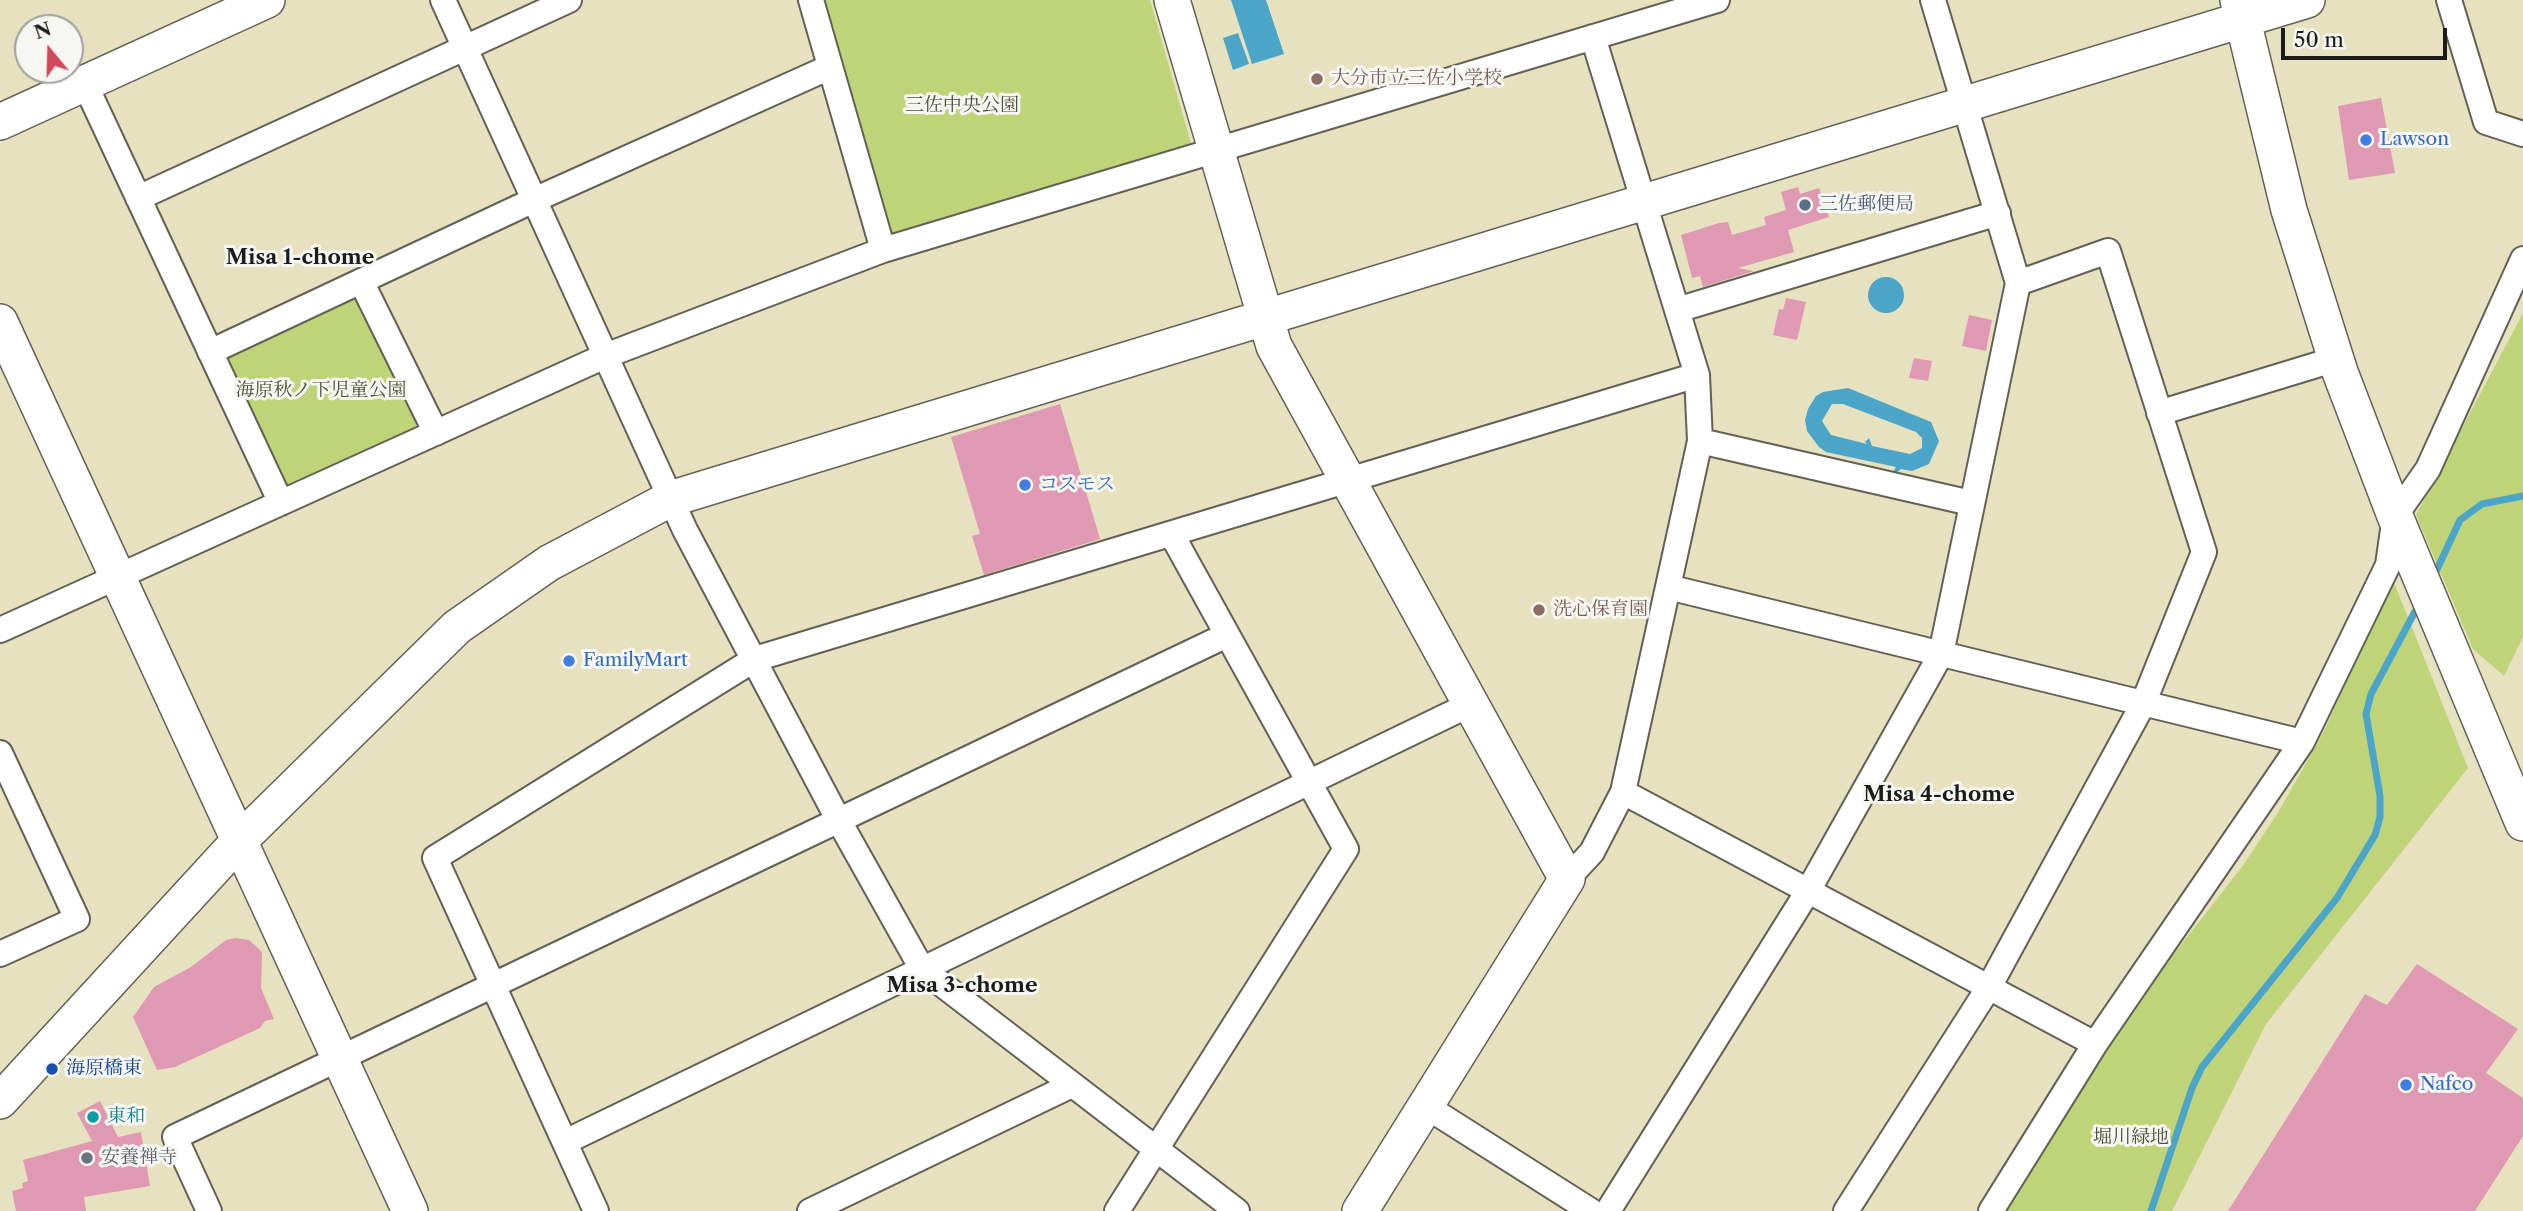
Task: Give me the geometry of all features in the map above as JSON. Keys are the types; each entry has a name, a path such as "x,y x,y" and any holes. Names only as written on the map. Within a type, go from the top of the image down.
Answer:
{"street":[{"path":"0,122 267,0"},
{"path":"443,0 670,499 839,821 922,970 1237,1211"},
{"path":"138,198 569,0"},
{"path":"811,0 883,250"},
{"path":"1172,0 1274,346 1567,879"},
{"path":"0,630 606,356 883,250 1717,0"},
{"path":"1608,1211 1808,891 1941,654 2018,283 1933,0"},
{"path":"0,1101 239,841 457,627 549,563 670,499 1965,104 2240,10 2307,0"},
{"path":"2449,0 2486,122 2523,134"},
{"path":"2240,10 2289,210 2336,359 2395,516 2523,823"},
{"path":"1360,1211 1567,879 1592,852 1623,792 1700,441 1697,375 1593,37"},
{"path":"210,352 534,200 830,67"},
{"path":"85,84 281,503"},
{"path":"1677,310 1998,213"},
{"path":"1846,1211 1989,987 2143,704 2204,552 2108,251 2018,283"},
{"path":"1991,1211 2095,1044 2302,742 2388,565 2395,516 2428,469 2523,260"},
{"path":"361,281 436,433"},
{"path":"0,322 410,1211"},
{"path":"2159,413 2336,359"},
{"path":"596,1211 435,858 755,659 1697,375"},
{"path":"1700,441 1971,503"},
{"path":"1117,1211 1346,849 1172,535"},
{"path":"1668,587 2302,742"},
{"path":"209,1211 175,1137 1227,635"},
{"path":"565,1142 1471,704"},
{"path":"0,753 8,790 77,919 0,954"},
{"path":"1623,792 2095,1044"},
{"path":"810,1211 1072,1085"},
{"path":"1424,1105 1591,1211"}],"green space":[{"name":"三佐中央公園","path":"821,0 1150,0 1192,147 897,236 888,230"},
{"name":"海原秋ノ下児童公園","path":"352,294 363,300 417,420 415,430 291,488 280,482 224,360 229,351"},
{"path":"2523,313 2523,637 2504,676 2473,649 2416,515"},
{"name":"堀川緑地","path":"2393,580 2468,768 2266,1024 2172,1211 1998,1211 2173,955 2242,867 2279,811 2323,733"}],"water":[{"path":"1231,0 1266,0 1284,54 1252,64"},
{"path":"1238,33 1249,64 1233,70 1223,38"},
{"path":"1886,277 1899,282 1904,295 1899,308 1886,313 1873,308 1868,295 1873,282"},
{"path":"1848,388 1931,422 1939,441 1929,464 1912,471 1901,469 1892,474 1896,467 1826,452 1807,431 1805,420 1816,396 1823,392","holes":["1832,404 1843,404 1916,432 1922,438 1922,448 1910,454 1872,446 1869,438 1865,442 1867,444 1831,435 1822,421"]}],"building":[{"name":"Lawson","path":"2381,98 2395,173 2349,180 2338,106"},
{"path":"1798,187 1800,194 1819,188 1829,217 1788,230 1794,252 1738,268 1754,271 1703,287 1700,276 1692,278 1681,235 1719,223 1728,222 1732,235 1766,225 1764,217 1786,210 1781,192"},
{"path":"1786,298 1806,302 1797,340 1773,335 1779,309 1783,310"},
{"path":"1969,315 1992,320 1986,351 1962,346"},
{"path":"1914,358 1932,361 1928,381 1909,378"},
{"name":"コスモス","path":"1060,404 1100,539 984,575 972,536 980,534 951,437"},
{"path":"226,940 249,940 262,952 261,988 274,1019 265,1021 260,1028 175,1067 157,1070 133,1017 154,987 191,967"},
{"name":"Nafco","path":"2417,964 2518,1029 2486,1073 2523,1098 2523,1136 2475,1211 2228,1211 2365,994 2387,1005"},
{"path":"100,1101 118,1137 141,1132 150,1186 84,1197 86,1211 16,1211 12,1191 23,1188 22,1183 28,1181 23,1160 92,1141 77,1113"}],"waterway":[{"path":"2433,578 2460,520 2482,504 2523,496"},
{"path":"2151,1211 2192,1088 2202,1067 2337,898 2375,835 2380,817 2380,796 2366,714 2371,694 2419,604"}],"place":[{"name":"大分市立三佐小学校","path":"1317,79"},
{"name":"Lawson","path":"2366,140"},
{"name":"三佐郵便局","path":"1805,205"},
{"name":"コスモス","path":"1025,485"},
{"name":"洗心保育園","path":"1539,610"},
{"name":"FamilyMart","path":"569,661"},
{"name":"海原橋東","path":"52,1069"},
{"name":"Nafco","path":"2406,1085"},
{"name":"東和","path":"93,1117"},
{"name":"安養禅寺","path":"87,1158"}],"district":[{"name":"Misa 1-chome","path":"300,258"},
{"name":"Misa 4-chome","path":"1939,795"},
{"name":"Misa 3-chome","path":"962,986"}]}
